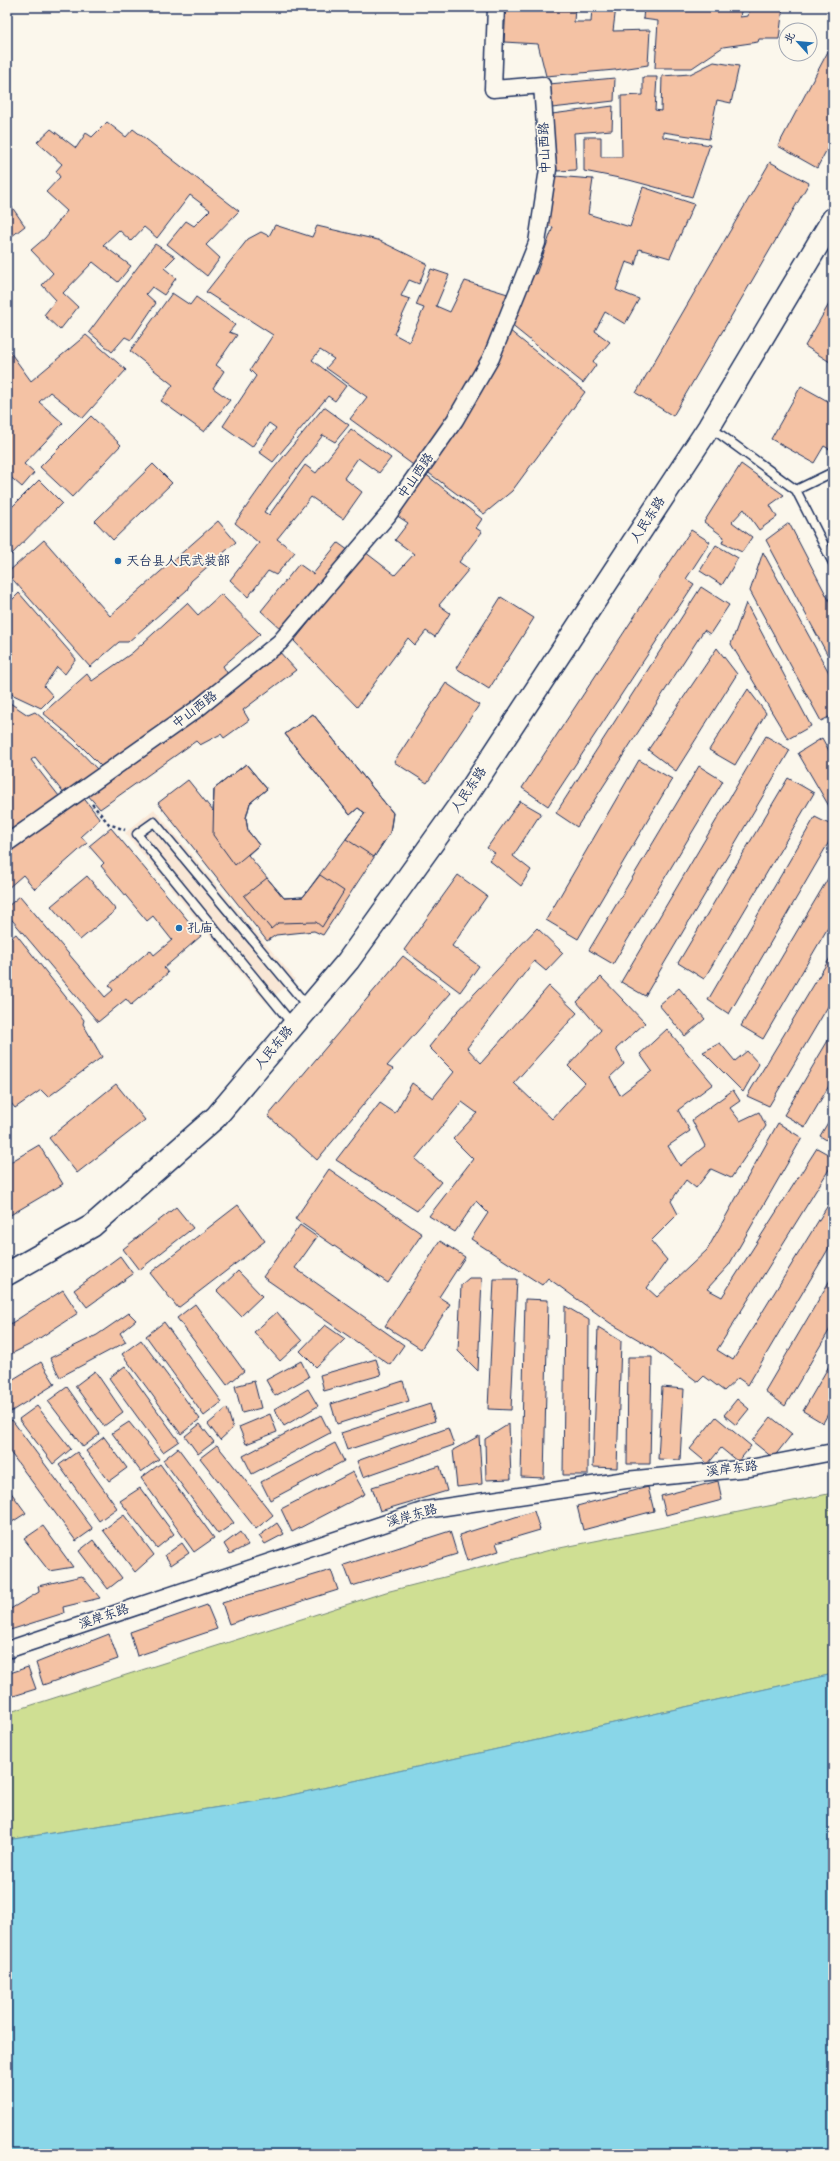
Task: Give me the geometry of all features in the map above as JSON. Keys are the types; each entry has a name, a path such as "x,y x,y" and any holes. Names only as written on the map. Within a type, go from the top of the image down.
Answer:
{"main road":[{"name":"人民东路","path":"7,1274 98,1221 216,1117 348,961 471,789 709,427 833,219"}],"street":[{"name":"中山西路","path":"7,843 197,709 280,642 388,515 455,420 491,358 538,243 548,169 542,85 493,89 496,7"},
{"name":"溪岸东路","path":"7,1650 425,1510 626,1480 750,1468 833,1452"}],"lane":[{"path":"709,427 796,490 833,563"},
{"path":"796,490 833,472"},
{"path":"294,1025 137,834 154,822 309,1007"}],"path":[{"path":"81,791 109,824 137,834"}],"shaded area":[{"path":"154,809 295,979 266,1003 125,833"}],"green space":[{"path":"833,1493 833,1674 278,1798 7,1840 7,1713 386,1592 550,1550"}],"water":[{"path":"833,1674 833,2154 7,2154 7,1840 278,1798"}],"building":[{"path":"506,7 575,7 574,22 591,22 592,7 616,7 613,31 650,30 648,65 615,70 546,76 538,44 504,42"},
{"path":"644,7 742,7 740,17 748,16 750,7 783,7 781,22 778,22 778,39 759,39 758,42 723,47 692,68 655,68 658,21 643,19"},
{"path":"833,42 833,138 817,168 778,146"},
{"path":"714,62 739,66 731,103 717,100 709,139 663,132 663,137 710,145 692,197 629,180 584,171 584,137 601,137 601,157 622,157 621,96 643,95 643,77 657,77 655,110 661,111 662,76 690,74"},
{"path":"615,78 614,101 552,108 549,84"},
{"path":"613,106 612,130 574,133 576,170 557,171 552,114"},
{"path":"107,122 126,137 133,129 239,211 206,245 220,258 207,276 167,244 186,221 194,226 210,210 190,195 157,238 144,227 131,241 119,230 103,245 131,266 118,282 93,262 63,293 78,307 60,330 44,315 56,300 42,285 53,273 31,250 45,238 67,211 46,192 60,177 56,171 62,164 37,142 51,129 76,148 86,133 92,137"},
{"path":"770,162 809,183 673,416 636,393"},
{"path":"555,176 593,179 588,214 630,227 643,187 694,204 670,258 639,249 635,265 626,262 616,290 639,299 625,324 605,312 595,331 610,342 593,361 596,365 583,383 510,324 531,271 536,274 553,227 546,225"},
{"path":"7,200 25,226 7,240"},
{"path":"275,225 312,237 317,226 378,240 427,264 419,284 409,280 401,296 410,299 394,334 409,342 424,308 416,305 431,269 449,275 436,306 450,312 465,281 511,295 488,349 433,442 416,467 350,419 367,397 326,368 334,359 320,350 312,360 346,386 335,401 328,396 273,462 259,452 276,428 269,423 252,447 223,426 256,376 250,370 273,335 206,292 248,239 261,232 269,236"},
{"path":"155,244 175,257 164,268 176,278 164,295 152,287 146,294 156,303 131,340 125,337 112,352 89,332"},
{"path":"172,293 190,305 196,297 235,325 229,332 237,335 216,365 224,371 213,388 230,400 204,432 161,401 173,385 130,351"},
{"path":"833,297 833,364 805,346"},
{"path":"509,330 585,392 512,491 484,514 426,471"},
{"path":"86,335 126,370 83,418 50,392 39,402 63,423 24,464 34,473 22,487 7,474 7,348 31,381"},
{"path":"801,386 833,404 833,451 824,446 814,463 771,439"},
{"path":"324,407 349,425 335,442 323,435 264,512 269,515 305,465 316,473 351,429 391,458 379,473 358,458 344,478 362,492 343,519 311,497 277,539 295,552 276,575 268,571 248,597 230,580 259,543 235,523 271,472"},
{"path":"91,416 121,445 72,497 40,467"},
{"path":"153,464 172,483 113,540 95,521"},
{"path":"741,464 784,495 770,505 777,517 759,530 744,509 732,522 752,537 742,552 722,543 724,537 704,522"},
{"path":"424,473 482,519 476,528 482,532 459,562 469,569 439,605 450,613 435,637 426,631 415,645 408,638 357,707 294,641 365,552 395,575 414,554 395,540 408,523 396,515"},
{"path":"39,480 62,503 7,559 7,512"},
{"path":"218,521 236,542 191,581 187,590 128,642 119,642 90,667 7,573 44,540 110,616"},
{"path":"789,523 833,608 833,665 766,540"},
{"path":"691,530 710,542 686,579 694,584 548,806 522,788"},
{"path":"338,543 352,553 325,584 321,581 281,629 261,611 299,564 313,574"},
{"path":"716,545 738,558 722,585 700,571"},
{"path":"763,552 833,680 833,715 821,721 750,591"},
{"path":"701,587 729,605 710,634 704,630 577,827 556,813"},
{"path":"19,593 76,659 65,674 57,667 44,686 53,696 41,708 7,692 7,605"},
{"path":"221,594 260,634 223,666 229,676 101,766 74,739 43,713 87,674 92,681 132,653 187,603 198,615"},
{"path":"501,597 534,618 489,689 456,668"},
{"path":"746,603 811,726 788,739 731,644"},
{"path":"717,648 737,674 676,771 648,750"},
{"path":"277,649 296,670 243,710 249,720 224,738 221,734 200,745 196,741 100,809 86,793"},
{"path":"446,683 479,705 427,783 394,762"},
{"path":"748,689 766,713 735,765 709,750"},
{"path":"7,701 28,715 35,712 74,745 98,770 65,795 35,757 31,760 59,796 7,836"},
{"path":"313,714 393,813 390,833 323,935 314,931 276,935 267,941 158,803 188,780 213,811 214,789 246,764 267,789 250,803 246,818 248,831 259,845 248,855 284,898 303,897 365,813 358,808 350,815 285,734"},
{"path":"313,714 393,813 390,833 374,857 346,839 365,813 358,808 350,815 285,734"},
{"path":"766,736 790,750 645,996 621,982"},
{"path":"822,738 833,758 833,813 798,753"},
{"path":"639,760 672,779 578,939 546,920"},
{"path":"246,764 267,789 250,803 246,818 248,831 259,845 235,865 213,835 214,789"},
{"path":"699,766 723,781 613,964 589,950"},
{"path":"788,778 814,793 704,979 678,963"},
{"path":"82,796 100,819 81,836 87,843 35,889 23,875 7,889 7,851"},
{"path":"520,801 541,813 513,856 531,870 521,886 489,860 495,853 487,848"},
{"path":"815,817 833,826 833,835 729,1014 708,1000"},
{"name":"孔庙","path":"111,828 201,936 164,968 168,973 131,1005 126,999 98,1022 7,914 7,907 20,896 105,997 113,990 109,985 150,950 154,955 172,940 153,916 147,921 101,866 104,863 89,846"},
{"path":"833,870 833,919 763,1039 741,1026"},
{"path":"320,875 344,891 322,927 316,922 278,923 271,929 244,896 267,878 284,898 303,897"},
{"path":"458,875 487,896 452,946 479,966 460,992 404,950"},
{"path":"87,876 116,910 80,940 51,906"},
{"path":"537,928 563,953 546,971 534,961 467,1048 481,1063 549,986 577,1013 514,1083 552,1119 585,1083 568,1066 601,1030 577,1002 601,977 645,1023 616,1049 624,1064 610,1077 620,1095 652,1071 640,1054 667,1029 713,1084 678,1110 690,1131 668,1146 680,1166 705,1146 692,1120 733,1090 740,1101 730,1108 740,1121 759,1112 766,1126 731,1178 711,1169 696,1188 686,1180 671,1201 678,1214 651,1241 667,1260 647,1288 657,1297 707,1250 778,1123 802,1138 729,1265 707,1289 722,1297 817,1148 833,1157 833,1163 717,1350 733,1360 833,1197 833,1241 748,1385 738,1378 724,1391 704,1376 698,1382 651,1347 610,1323 548,1278 542,1285 471,1239 488,1213 476,1201 455,1232 429,1216 473,1159 453,1139 477,1113 462,1102 415,1159 441,1182 417,1211 336,1160 380,1103 395,1113 412,1083 433,1098 454,1072 429,1047 457,1012"},
{"path":"16,934 84,1020 83,1024 102,1057 48,1097 41,1090 15,1108 7,1098 7,941"},
{"path":"833,953 833,998 769,1106 747,1096"},
{"path":"403,956 451,993 387,1066 393,1069 317,1160 268,1116"},
{"path":"679,988 705,1019 685,1036 659,1005"},
{"path":"833,1032 833,1079 805,1127 784,1115"},
{"path":"720,1043 735,1061 747,1051 759,1064 743,1092 703,1052"},
{"path":"116,1084 145,1120 77,1173 49,1138"},
{"path":"833,1114 833,1144 820,1136"},
{"path":"39,1145 63,1184 7,1217 7,1164"},
{"path":"329,1169 422,1234 388,1283 295,1219"},
{"path":"238,1205 265,1241 178,1308 150,1273"},
{"path":"176,1207 193,1228 139,1270 123,1249"},
{"path":"300,1225 317,1237 295,1268 404,1345 390,1365 263,1277"},
{"path":"440,1241 465,1257 439,1297 450,1304 421,1349 385,1326"},
{"path":"120,1256 133,1274 87,1307 74,1290"},
{"path":"238,1271 262,1296 241,1316 217,1291"},
{"path":"833,1275 833,1324 785,1406 765,1391"},
{"path":"469,1278 482,1278 478,1371 458,1351 461,1285"},
{"path":"494,1279 517,1279 511,1410 488,1409"},
{"path":"63,1290 78,1313 29,1345 7,1356 7,1326"},
{"path":"525,1299 548,1300 544,1478 521,1477"},
{"path":"195,1304 244,1371 227,1385 177,1318"},
{"path":"565,1306 589,1320 588,1475 563,1475"},
{"path":"277,1312 302,1341 280,1361 254,1332"},
{"path":"129,1313 136,1320 120,1333 126,1342 60,1377 50,1358 97,1335"},
{"path":"164,1322 222,1402 204,1416 146,1336"},
{"path":"325,1325 345,1339 316,1367 300,1351"},
{"path":"598,1327 621,1341 617,1468 593,1467"},
{"path":"141,1340 200,1419 181,1434 122,1354"},
{"path":"628,1357 652,1357 650,1464 627,1464"},
{"path":"376,1359 381,1375 324,1391 320,1375"},
{"path":"833,1359 833,1405 823,1423 803,1411"},
{"path":"301,1361 309,1377 275,1396 266,1380"},
{"path":"41,1362 55,1384 7,1414 7,1383"},
{"path":"125,1366 179,1441 163,1452 109,1378"},
{"path":"95,1371 123,1412 104,1426 75,1386"},
{"path":"254,1381 261,1408 242,1413 235,1386"},
{"path":"403,1381 409,1401 337,1424 331,1404"},
{"path":"67,1387 100,1434 83,1447 48,1401"},
{"path":"662,1387 684,1389 680,1460 658,1459"},
{"path":"308,1389 318,1406 284,1426 274,1409"},
{"path":"737,1399 749,1409 736,1425 724,1415"},
{"path":"430,1404 435,1421 347,1450 341,1433"},
{"path":"37,1406 71,1449 53,1464 19,1419"},
{"path":"227,1408 233,1428 220,1440 208,1424"},
{"path":"270,1414 277,1432 246,1444 239,1427"},
{"path":"321,1415 330,1433 252,1474 243,1456"},
{"path":"716,1417 751,1446 738,1462 721,1448 708,1464 690,1449"},
{"path":"771,1417 792,1434 773,1458 752,1441"},
{"path":"12,1420 93,1529 76,1541 7,1448 7,1423"},
{"path":"129,1422 159,1459 141,1472 112,1433"},
{"path":"200,1424 214,1442 198,1454 185,1436"},
{"path":"509,1424 511,1479 486,1480 485,1439"},
{"path":"448,1428 454,1445 363,1477 357,1461"},
{"path":"479,1436 482,1484 457,1487 453,1450"},
{"path":"104,1437 127,1468 109,1481 86,1451"},
{"path":"335,1443 344,1461 270,1500 261,1482"},
{"path":"217,1445 273,1515 256,1529 200,1458"},
{"path":"178,1448 234,1523 218,1534 163,1460"},
{"path":"77,1452 117,1508 99,1521 59,1465"},
{"path":"160,1464 214,1538 194,1552 141,1478"},
{"path":"440,1466 447,1491 380,1511 372,1487"},
{"path":"353,1472 365,1494 292,1532 281,1509"},
{"path":"718,1481 722,1500 666,1515 661,1496"},
{"path":"7,1487 26,1513 9,1524 7,1521"},
{"path":"648,1487 654,1511 583,1530 577,1506"},
{"path":"140,1488 174,1534 157,1548 120,1501"},
{"path":"534,1511 540,1530 496,1543 499,1551 467,1561 459,1535"},
{"path":"124,1515 154,1555 135,1572 103,1530"},
{"path":"277,1523 284,1534 265,1544 259,1536"},
{"path":"43,1526 73,1567 49,1571 24,1539"},
{"path":"450,1531 457,1554 352,1586 344,1565"},
{"path":"240,1532 248,1545 230,1554 224,1544"},
{"path":"93,1540 122,1578 108,1589 79,1551"},
{"path":"182,1543 189,1553 171,1565 165,1555"},
{"path":"331,1570 338,1590 229,1624 222,1603"},
{"path":"82,1576 100,1598 63,1607 64,1613 7,1631 7,1611 39,1592 38,1586"},
{"path":"207,1605 217,1629 137,1656 130,1632"},
{"path":"109,1634 118,1659 43,1685 36,1663"},
{"path":"28,1667 36,1689 7,1698 7,1674"}],"place":[{"name":"天台县人民武装部","path":"118,561"},
{"name":"孔庙","path":"179,928"}]}
